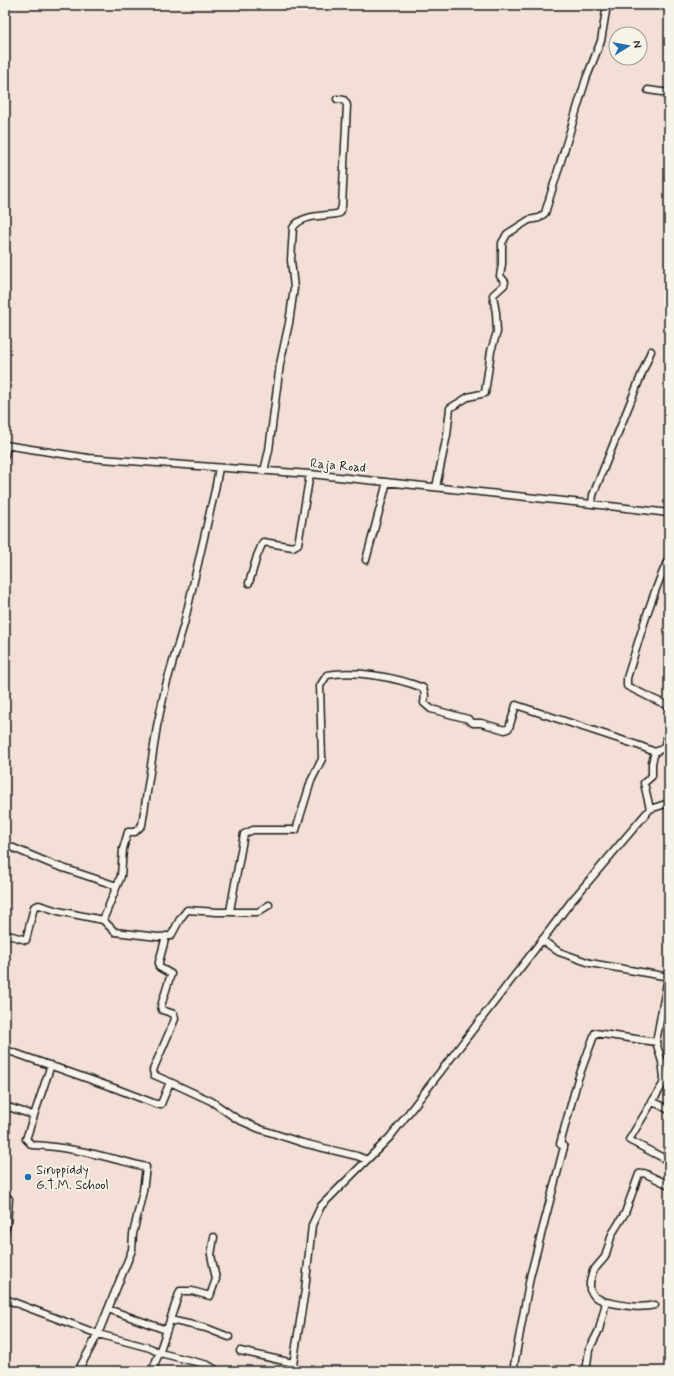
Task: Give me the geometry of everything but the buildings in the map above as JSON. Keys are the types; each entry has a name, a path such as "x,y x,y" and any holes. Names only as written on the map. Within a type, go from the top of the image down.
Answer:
{"street":[{"path":"436,487 447,435 450,408 468,396 485,393 491,351 497,332 493,296 505,282 500,276 502,264 502,243 506,234 529,220 539,218 545,213 586,79 601,41 607,5"},
{"path":"648,90 669,93"},
{"path":"264,471 269,450 280,364 289,323 294,288 291,260 293,228 301,219 340,213 342,206 346,105 344,100 337,99"},
{"path":"592,504 593,495 651,351"},
{"path":"5,456 6,445"},
{"name":"Raja Road","path":"6,445 88,458 310,474 669,513"},
{"path":"103,920 121,876 123,849 128,832 135,832 142,825 157,726 166,685 184,624 219,468"},
{"path":"249,583 263,542 293,547 298,544 310,474"},
{"path":"366,560 387,482"},
{"path":"669,558 648,609 627,678 627,686 669,706"},
{"path":"230,911 244,834 253,830 296,830 311,781 322,759 320,686 327,675 342,673 387,678 412,684 423,688 425,694 424,702 432,709 468,719 473,723 481,723 505,730 509,728 516,705 655,752 664,748 669,727"},
{"path":"650,809 644,783 652,776 652,763 655,752"},
{"path":"292,1371 305,1290 312,1225 321,1206 390,1137 570,903 650,809 669,803"},
{"path":"5,848 11,847 54,865 117,886"},
{"path":"5,934 26,940 34,907 39,905 58,911 103,920 115,932 158,937 171,936 180,919 187,910 258,912 269,905"},
{"path":"166,936 159,967 171,974 161,1006 162,1010 174,1014 175,1019 153,1070 154,1074 211,1101 237,1119 260,1129 302,1143 357,1156 367,1160"},
{"path":"542,940 558,952 590,963 669,977 656,1042 662,1062 664,1077 663,1084 629,1140 669,1161"},
{"path":"513,1371 530,1277 564,1148 560,1144 578,1079 595,1033 656,1042"},
{"path":"5,1051 12,1052 117,1088 156,1104 161,1104 170,1082"},
{"path":"51,1065 26,1139 32,1145 55,1146 82,1150 146,1167 143,1191 133,1234 132,1250 98,1334 80,1370"},
{"path":"652,1100 669,1110"},
{"path":"5,1106 33,1115"},
{"path":"655,1305 637,1307 606,1302 595,1297 590,1290 590,1282 592,1271 605,1257 612,1234 625,1213 639,1174 644,1173 669,1185"},
{"path":"5,1194 9,1199 5,1231"},
{"path":"152,1371 160,1353 166,1330 180,1291 192,1291 210,1296 216,1279 211,1255 214,1237"},
{"path":"5,1299 98,1334 150,1348 160,1353 208,1365 218,1371"},
{"path":"586,1371 589,1350 599,1330 606,1302"},
{"path":"108,1309 166,1330"},
{"path":"170,1320 206,1328 229,1337"},
{"path":"240,1351 293,1362"}],"place":[{"name":"Siruppiddy G.T.M. School","path":"28,1177"}]}
